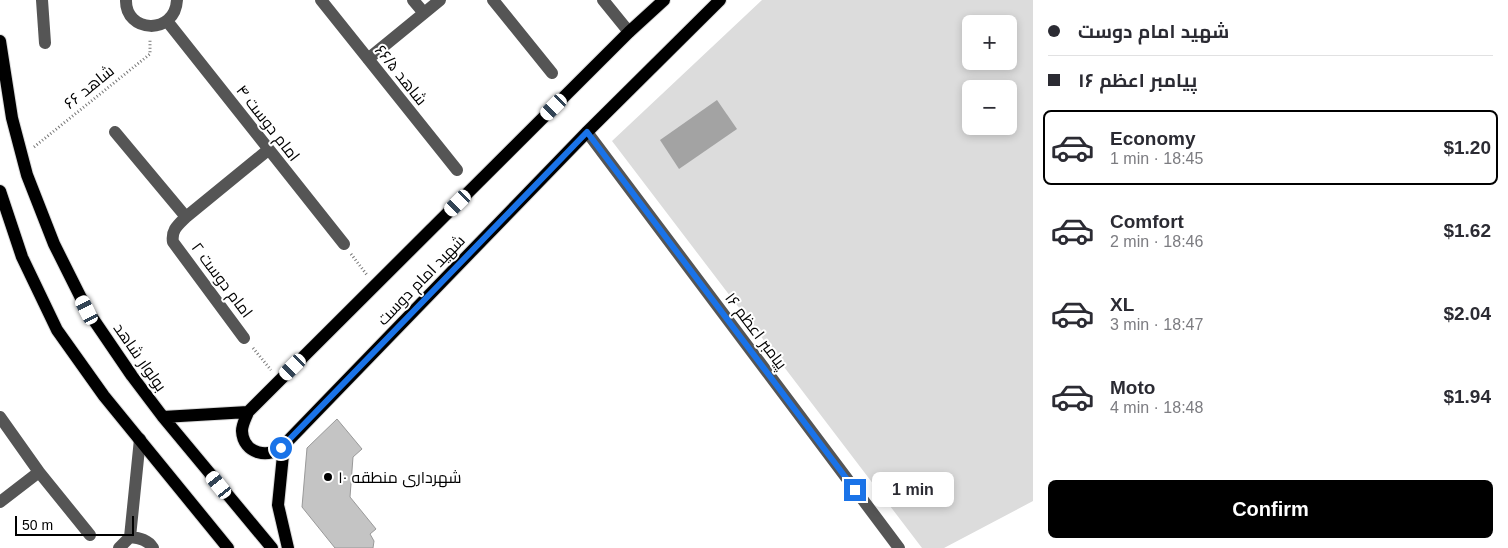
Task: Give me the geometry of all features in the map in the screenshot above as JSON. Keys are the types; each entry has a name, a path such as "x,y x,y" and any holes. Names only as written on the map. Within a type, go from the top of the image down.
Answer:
{"main road":[{"name":"شهید امام دوست","path":"248,412 629,32 664,0"},
{"name":"شهید امام دوست","path":"284,445 587,132 720,0"},
{"name":"بولوار شاهد","path":"0,42 12,118 27,175 54,244 87,310 132,376 163,417 272,548"},
{"path":"0,191 22,257 57,330 104,396 228,548"},
{"path":"163,417 248,412 242,431 244,440 250,448 258,453 268,454 277,451 284,445"},
{"path":"284,445 278,504 288,548"}],"street":[{"path":"42,0 45,43"},
{"path":"126,0 129,13 134,20 150,27 159,26 167,22 173,15 179,2"},
{"name":"شاهد ۶۶/۵","path":"320,0 457,170"},
{"path":"413,0 424,13"},
{"path":"368,58 440,0"},
{"path":"493,0 552,73"},
{"path":"603,0 629,32"},
{"name":"امام دوست ۴","path":"167,22 344,244"},
{"path":"115,132 186,218 268,150"},
{"name":"پیامبر اعظم ۱۶","path":"587,132 899,548"},
{"name":"امام دوست ۲","path":"186,218 174,229 172,235 173,242 244,338"},
{"path":"0,417 39,472 90,535"},
{"path":"119,548 130,537 140,439"},
{"path":"0,502 39,472"},
{"path":"130,537 145,540 153,548"}],"path":[{"name":"شاهد ۶۶","path":"22,157 150,54 150,27"},
{"path":"344,244 375,286"},
{"path":"244,338 279,381"}],"shaded area":[{"path":"762,0 1033,0 1033,501 944,548 922,548 612,141"},
{"path":"717,100 737,129 679,169 660,140"}],"building":[{"name":"شهرداری منطقه ۱۰","path":"337,419 362,449 353,457 350,497 376,529 370,534 374,541 373,548 335,548 302,507 307,448"}],"place":[{"name":"شهرداری منطقه ۱۰","path":"328,477"}],"route":[{"path":"281,448 587,132 855,490"}]}
